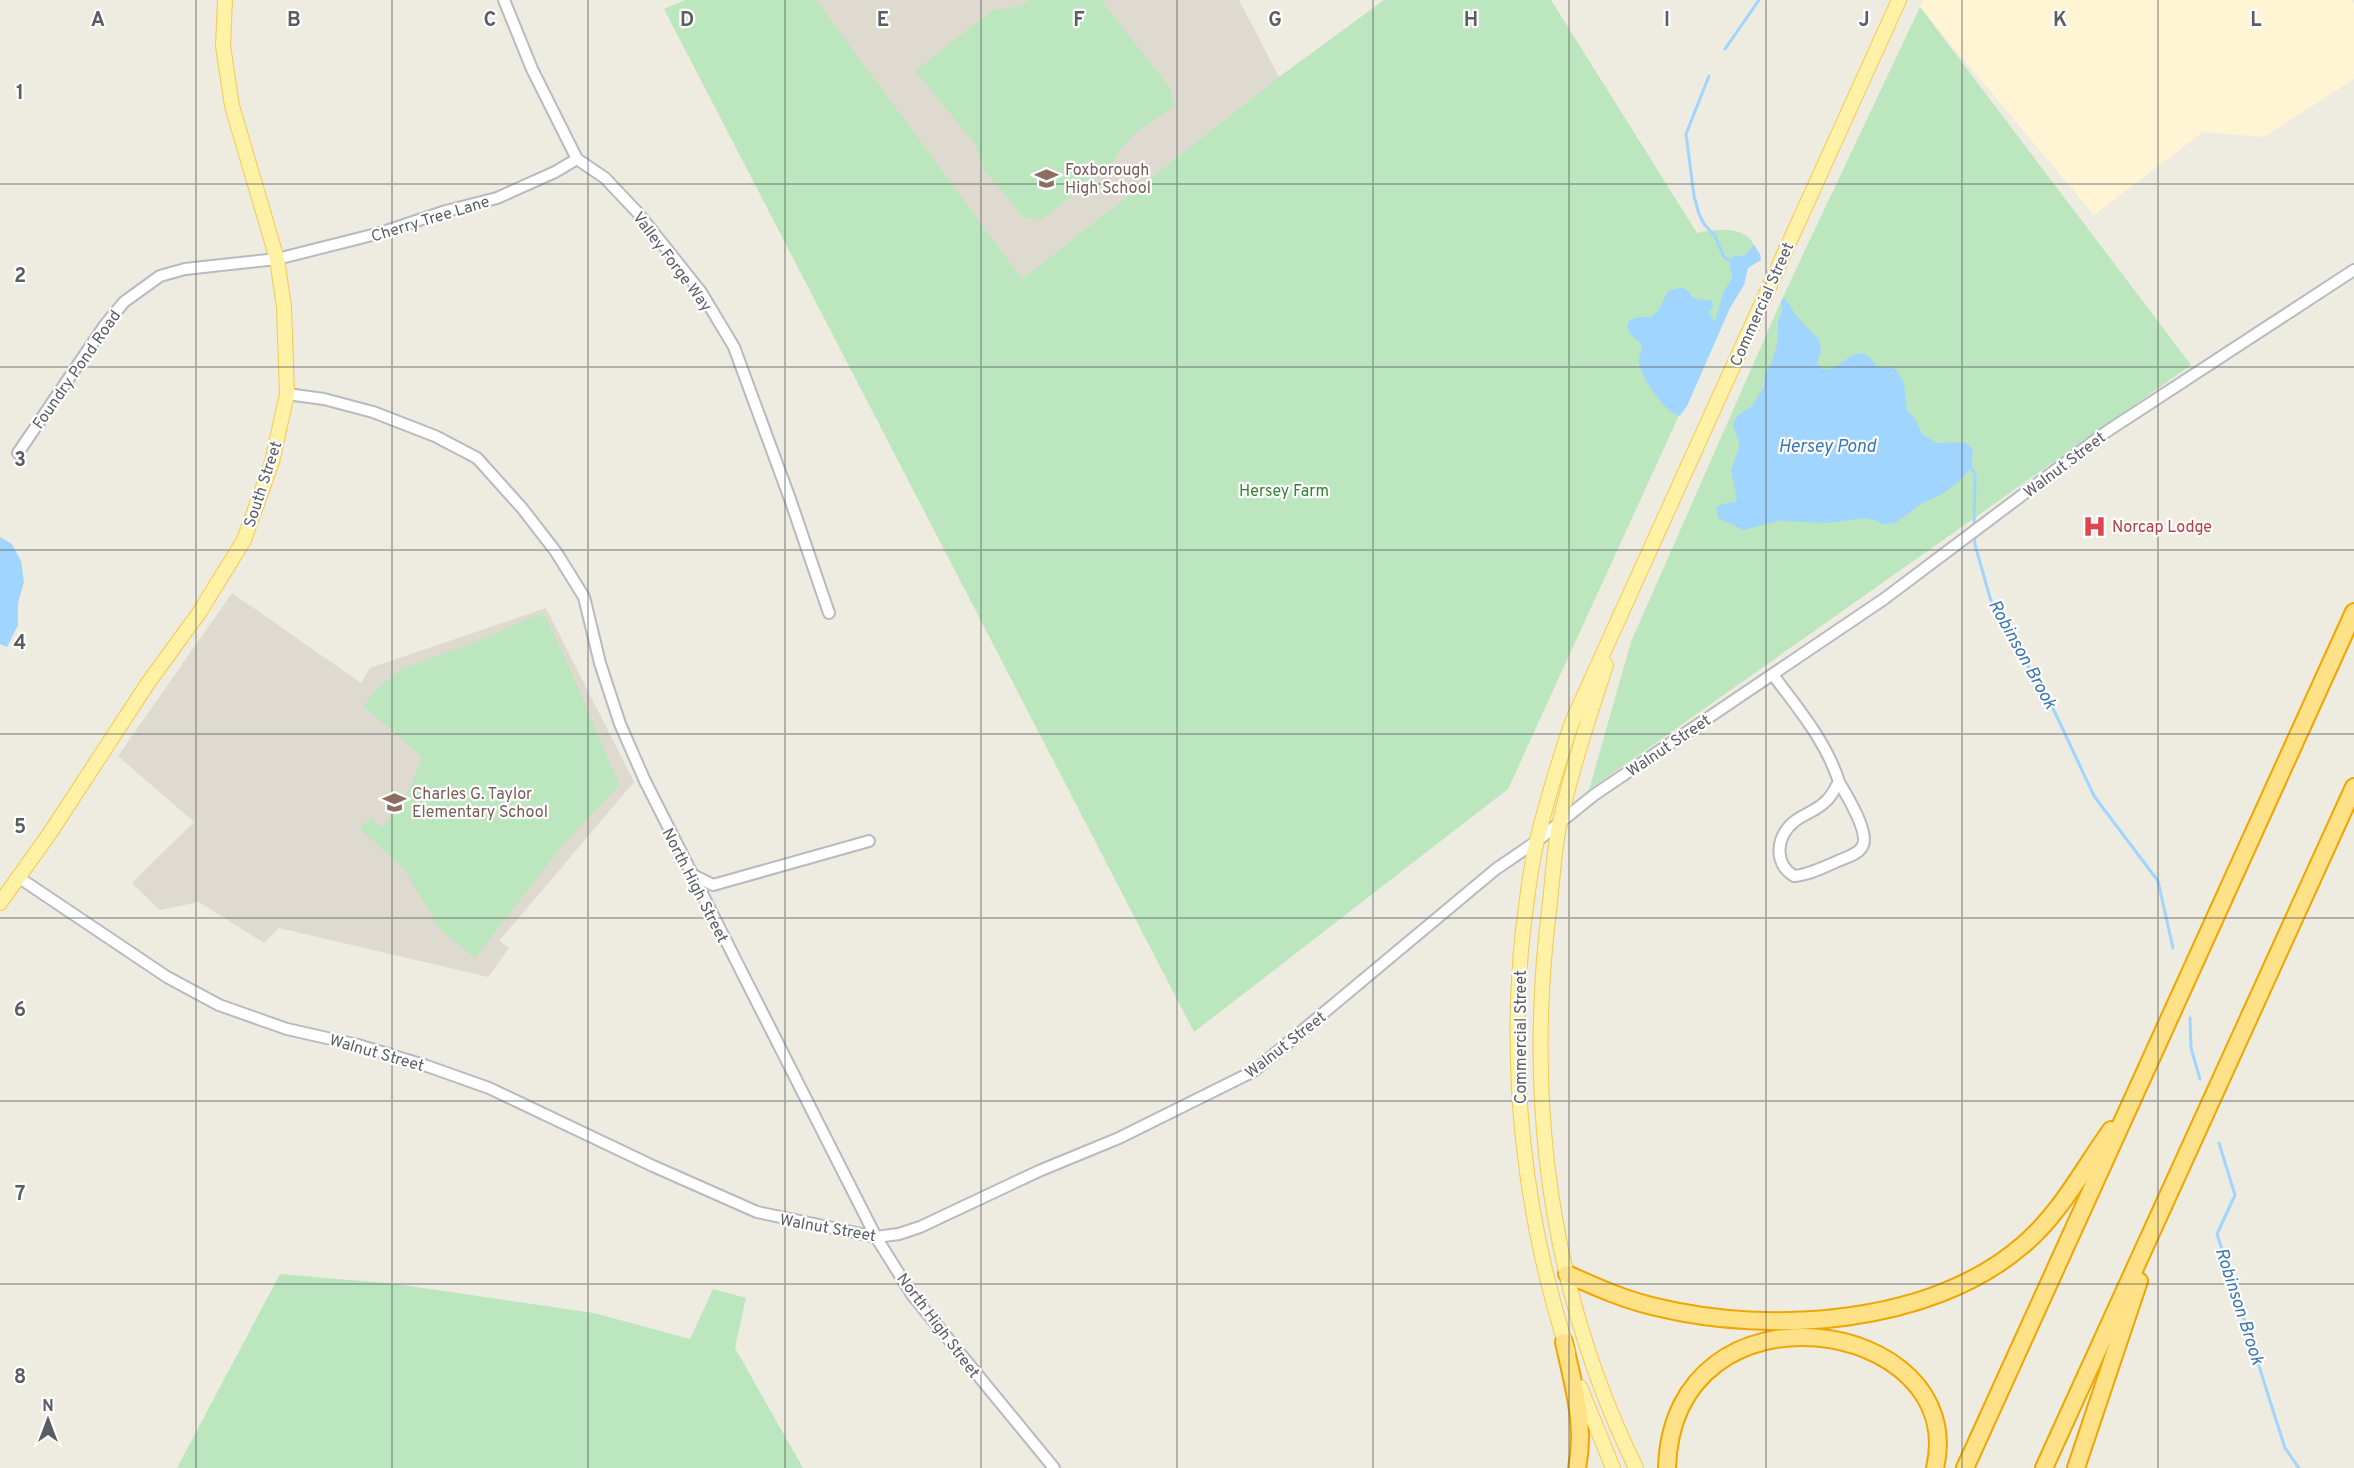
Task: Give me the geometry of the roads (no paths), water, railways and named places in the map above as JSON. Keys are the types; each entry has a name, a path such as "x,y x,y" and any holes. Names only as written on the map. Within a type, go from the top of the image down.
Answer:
{"highway":[{"path":"1965,1468 2354,612"},
{"path":"2044,1468 2354,787"},
{"path":"1567,1274 1596,1288 1646,1305 1726,1319 1775,1321 1824,1319 1914,1302 1978,1277 1998,1266 2025,1244 2056,1209 2131,1103"},
{"path":"2076,1468 2130,1312 2156,1223"},
{"path":"1667,1468 1669,1443 1677,1416 1685,1398 1701,1376 1722,1358 1743,1347 1775,1339 1800,1337 1836,1340 1860,1347 1883,1358 1909,1377 1923,1394 1933,1413 1938,1439 1935,1468"},
{"path":"1564,1341 1580,1419 1581,1443 1577,1468"}],"main road":[{"name":"South Street","path":"0,903 50,833 148,683 199,613 244,540 272,462 287,394 284,307 277,259 232,106 224,46 225,0"},
{"name":"Commercial Street","path":"1613,1468 1584,1399 1564,1341 1535,1222 1526,1161 1520,1100 1519,978 1525,917 1537,841 1572,722 1899,0"},
{"name":"Commercial Street","path":"1623,608 1570,776 1560,824 1542,972 1539,1074 1548,1174 1567,1274 1595,1371 1636,1468"}],"street":[{"name":"Valley Forge Way","path":"504,0 532,69 577,159 605,178 638,213 701,292 734,347 829,613"},
{"name":"Cherry Tree Lane","path":"277,259 380,233 446,211 497,198 555,172 577,159"},
{"name":"Foundry Pond Road","path":"18,453 105,325 124,302 142,287 160,276 185,269 277,259"},
{"name":"Walnut Street","path":"18,877 167,977 219,1005 287,1029 358,1045 427,1065 489,1088 674,1176 757,1212 876,1237 899,1234 920,1227 1039,1171 1130,1133 1254,1071 1496,869 1560,824 1594,795 1884,599 2106,432 2354,270"},
{"name":"North High Street","path":"287,394 324,399 374,412 435,436 477,458 522,508 556,552 584,597 600,663 620,724 645,781 690,874 876,1237 913,1296 1054,1468"},
{"path":"1773,675 1798,708 1830,758 1865,837 1864,845 1857,853 1804,875 1794,876 1786,872 1781,863 1780,840 1793,822 1826,802 1839,782"},
{"path":"690,874 713,885 869,841"}],"water":[{"path":"1754,245 1761,260 1748,268 1744,285 1730,308 1687,406 1680,416 1667,409 1644,377 1639,363 1641,344 1629,332 1629,321 1637,317 1651,317 1659,310 1668,291 1681,288 1694,298 1712,301 1713,306 1709,313 1715,322 1723,293 1732,278 1731,260 1735,255 1744,256"},
{"name":"Hersey Pond","path":"1784,297 1796,315 1819,340 1821,351 1817,362 1822,369 1834,367 1853,355 1864,354 1878,366 1897,370 1904,384 1907,410 1916,420 1922,434 1937,443 1965,442 1973,450 1971,467 1963,478 1944,493 1921,504 1895,523 1884,524 1867,518 1828,523 1778,521 1743,530 1718,518 1716,508 1735,502 1737,498 1731,470 1739,442 1733,425 1737,416 1751,407 1764,387 1765,375 1778,341 1778,322 1782,311 1781,301"},
{"path":"0,537 12,544 21,561 24,582 18,603 18,625 7,647 0,644"}],"waterway":[{"name":"Robinson Brook","path":"1725,49 1759,0"},
{"name":"Robinson Brook","path":"1709,76 1686,134 1694,196 1699,214 1704,224 1715,236 1724,257 1733,262"},
{"name":"Robinson Brook","path":"1969,467 1975,476 1974,529"},
{"name":"Robinson Brook","path":"1974,536 1993,608 2051,704 2094,796 2158,881 2173,948"},
{"name":"Robinson Brook","path":"2190,1018 2191,1048 2200,1079"},
{"name":"Robinson Brook","path":"2219,1143 2235,1195 2217,1234 2285,1448 2299,1468"}],"place":[{"name":"Foxborough High School","path":"1047,178"},
{"name":"Norcap Lodge","path":"2094,526"},
{"name":"Charles G. Taylor Elementary School","path":"394,802"}],"park label":[{"name":"Hersey Farm","path":"1284,490"}]}
